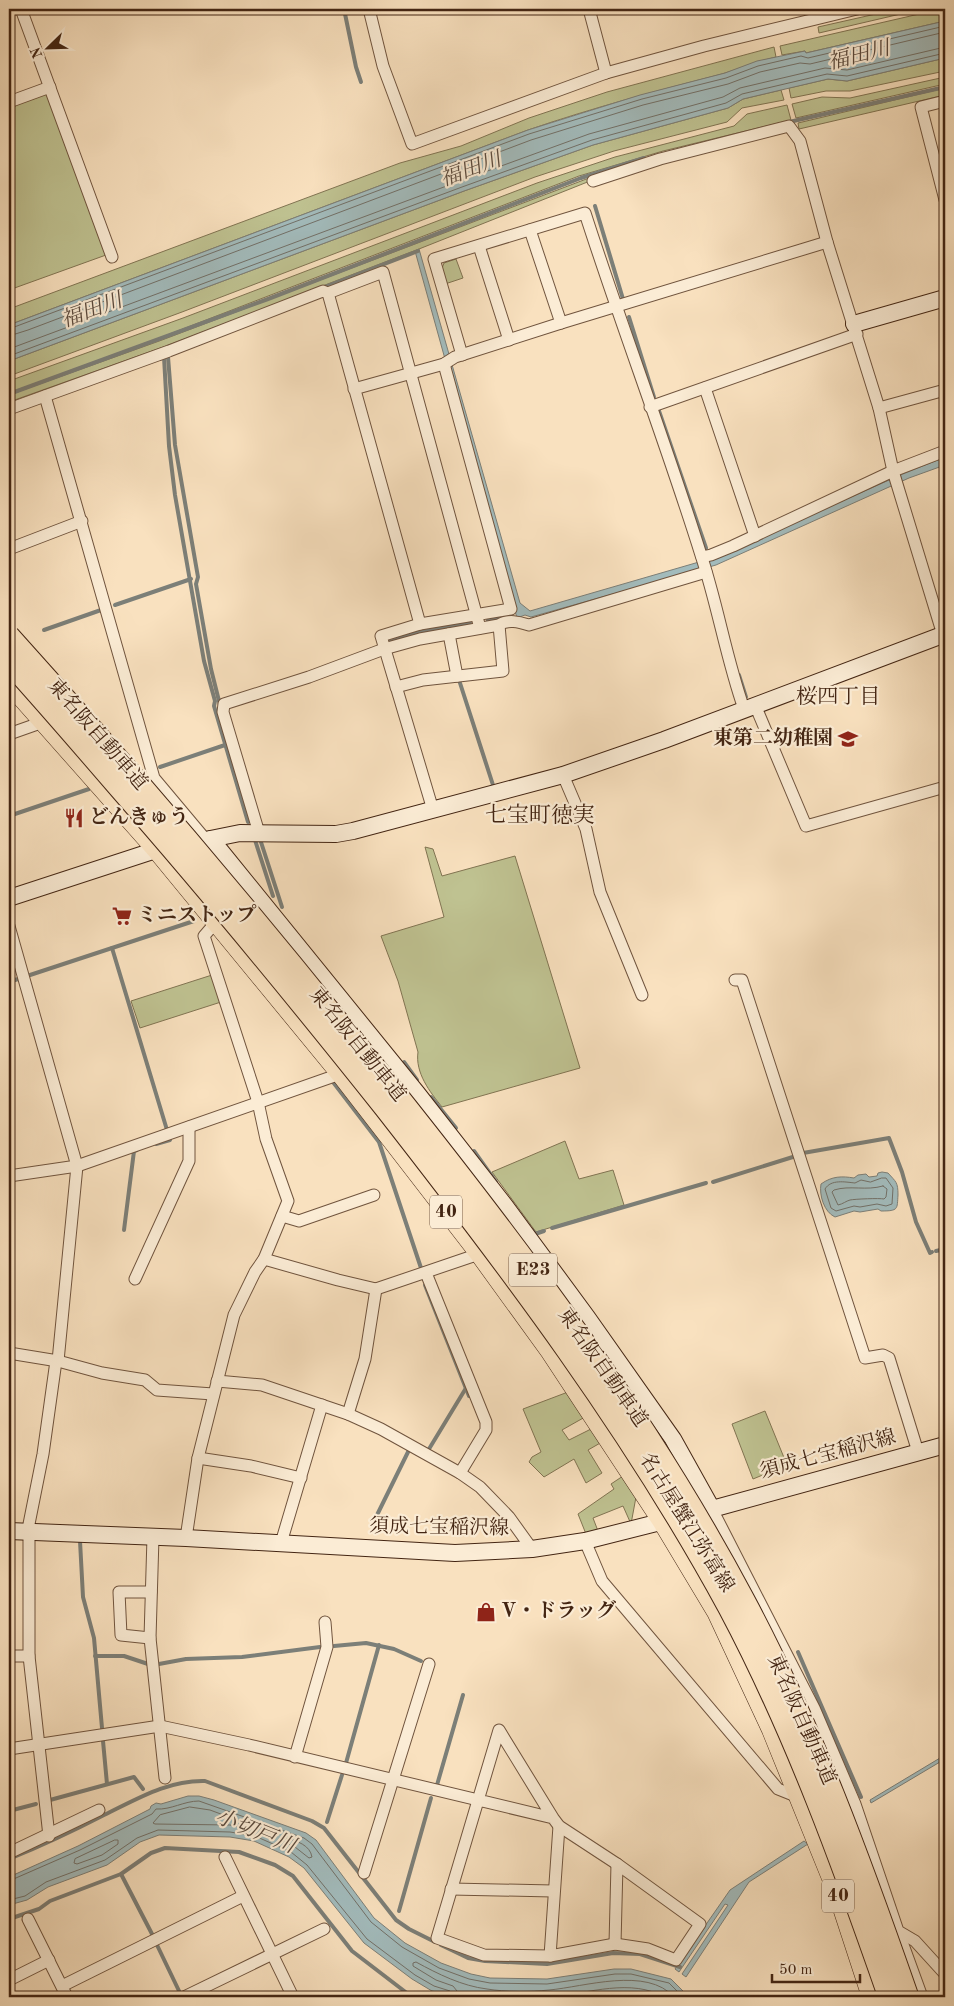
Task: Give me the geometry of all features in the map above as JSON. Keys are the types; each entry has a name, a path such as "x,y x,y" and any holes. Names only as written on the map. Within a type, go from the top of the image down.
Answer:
{"highway":[{"name":"東名阪自動車道","path":"9,636 185,836 349,1034 527,1262 634,1414 694,1510 771,1652 819,1758 908,1997"},
{"name":"東名阪自動車道","path":"9,662 175,852 335,1045 506,1267 613,1415 702,1561 755,1660 825,1817 889,1997"}],"main road":[{"name":"名古屋蟹江弥富線","path":"9,684 156,850 340,1074 479,1254 550,1352 662,1522 716,1612 771,1730 837,1893 871,1997"}],"street":[{"path":"21,9 112,257"},
{"path":"369,9 383,66 412,144 606,73 818,13 857,9"},
{"path":"589,9 606,73"},
{"path":"9,102 50,87"},
{"path":"945,101 920,107 945,199"},
{"path":"9,898 156,850 240,833 336,834 350,832 563,775 664,740 945,636 893,471 879,408 827,242 800,141 789,126 660,159 593,181"},
{"path":"515,621 451,360 434,259 585,214 615,307 702,556 732,676 749,707 806,826 945,787"},
{"path":"530,230 561,323"},
{"path":"354,389 411,373 561,323 827,242"},
{"path":"479,246 509,340"},
{"path":"9,409 169,351 323,292 328,293 383,272 480,628"},
{"path":"328,293 420,624"},
{"path":"650,407 705,388 855,329 945,298"},
{"path":"705,388 755,536"},
{"path":"879,408 945,390"},
{"path":"46,396 154,778 209,839 417,1093 506,1207 673,1439 712,1509 814,1708 855,1804 922,1997"},
{"path":"702,556 711,555 755,536 893,471 945,451"},
{"path":"9,549 82,521"},
{"path":"259,833 223,712 224,704 309,677 384,649 420,639 515,621 530,625 706,572"},
{"path":"433,810 381,636 420,624 511,609"},
{"path":"396,687 423,680 503,671 499,625"},
{"path":"449,634 457,676"},
{"path":"9,734 43,722"},
{"path":"563,775 586,829 600,892 642,995"},
{"path":"186,1538 198,1458 234,1315 255,1272 264,1259 288,1201 266,1139 258,1102 204,936 216,922"},
{"path":"9,926 77,1166 57,1361 43,1454 28,1524 29,1656 49,1836"},
{"path":"735,980 742,980 865,1358 883,1355 889,1358 918,1452"},
{"path":"9,1176 77,1166 340,1074"},
{"path":"136,1279 189,1161 189,1127"},
{"path":"282,1216 299,1221 374,1195"},
{"path":"264,1259 376,1289 479,1254"},
{"path":"426,1273 486,1422 486,1430 460,1473"},
{"path":"348,1414 364,1359 376,1289"},
{"path":"9,1353 57,1361 102,1373 145,1380 157,1390 213,1394"},
{"path":"217,1381 262,1385 348,1414 381,1429 460,1473 480,1487 509,1517 532,1549"},
{"path":"281,1544 322,1405"},
{"name":"須成七宝稲沢線","path":"9,1531 153,1536 455,1553 532,1549 585,1541 662,1522 945,1445"},
{"path":"198,1458 251,1466 301,1478"},
{"path":"153,1536 150,1638 165,1778"},
{"path":"585,1541 602,1580 778,1789 798,1797"},
{"path":"150,1638 121,1635 119,1592 151,1592"},
{"path":"295,1757 327,1647 324,1622"},
{"path":"9,1656 29,1656"},
{"path":"364,1873 429,1664"},
{"path":"9,1749 160,1726 479,1800 556,1822 700,1924 676,1960 648,1949 614,1944 550,1956 484,1955 437,1938 479,1800 498,1730 556,1822 550,1956"},
{"path":"9,1853 49,1836 99,1810"},
{"path":"225,1857 293,1997"},
{"path":"614,1944 617,1864"},
{"path":"452,1889 553,1891"},
{"path":"62,1986 243,1896"},
{"path":"28,1919 67,1997"},
{"path":"184,1997 324,1929"},
{"path":"898,1931 915,1942 945,1974"},
{"path":"9,1980 49,1960"}],"green space":[{"path":"898,9 922,9 819,33 818,27"},
{"path":"945,9 945,21 806,53 805,51 782,55 780,46"},
{"path":"774,47 776,57 722,74 600,107 528,130 9,325 9,309 400,163 461,146 529,118 607,92"},
{"path":"945,58 945,71 850,91 826,91 791,98 789,88 828,79 847,81"},
{"path":"945,77 945,84 796,118 792,104 822,97 850,98"},
{"path":"945,88 945,95 799,129 798,123"},
{"path":"781,90 784,100 742,108 727,122 614,151 535,177 9,376 9,361 464,191 593,145 728,108 743,99"},
{"path":"46,92 106,255 9,290 9,106"},
{"path":"787,105 791,120 663,151 579,176 162,337 9,393 9,381 183,318 537,183 615,157 734,126 747,114"},
{"path":"589,178 590,181 419,249 166,346 9,402 9,395 162,340"},
{"path":"456,259 463,278 445,284 441,271 444,263"},
{"path":"425,847 433,849 442,876 515,856 580,1068 442,1107 433,1095 421,1075 418,1052 398,981 381,936 444,917"},
{"path":"212,975 221,1002 140,1028 131,1001"},
{"path":"565,1141 579,1179 613,1170 624,1205 536,1232 492,1172"},
{"path":"568,1392 585,1417 562,1430 569,1440 593,1428 602,1442 588,1450 602,1473 586,1483 574,1459 544,1477 529,1462 532,1457 541,1452 523,1409"},
{"path":"765,1411 787,1465 753,1479 732,1424"},
{"path":"623,1476 636,1497 631,1524 623,1506 593,1518 598,1531 586,1534 578,1514 614,1489 611,1484"}],"water":[{"name":"福田川","path":"945,21 945,58 847,81 828,79 743,99 728,108 593,145 464,191 9,361 9,325 528,130 640,95 725,73 757,61 805,51 806,53"},
{"path":"419,249 520,603 530,611 699,562 730,551 945,457 945,465 909,478 716,565 531,617 525,615 517,618 415,251"},
{"path":"878,1173 888,1173 897,1185 897,1203 894,1210 854,1211 835,1217 825,1207 821,1184 829,1179 837,1177 854,1178 858,1175 866,1174 869,1177 877,1176"},
{"path":"945,1755 945,1759 871,1803 870,1800"},
{"name":"小切戸川","path":"188,1796 199,1796 214,1800 306,1833 316,1840 374,1918 405,1943 441,1963 471,1974 490,1978 547,1979 614,1969 631,1969 671,1979 689,1997 459,1997 432,1991 412,1979 364,1943 304,1868 289,1857 254,1841 230,1837 159,1835 140,1842 107,1865 48,1887 27,1900 9,1905 9,1877 78,1846 150,1809 156,1803 161,1804"},
{"path":"804,1841 808,1844 749,1882 686,1977 682,1974 728,1905 725,1904 679,1972 675,1969 730,1890"}],"waterway":[{"path":"344,9 361,82"},
{"path":"789,122 945,87"},
{"path":"9,394 268,299 581,178 644,158"},
{"path":"595,206 623,299"},
{"path":"322,288 418,251"},
{"path":"629,317 654,397"},
{"path":"160,359 164,357 169,446 175,495 204,661 215,701 214,706 248,822"},
{"path":"168,357 175,445 198,577 196,584 211,669 220,705"},
{"path":"659,411 706,548"},
{"path":"115,605 191,579"},
{"path":"44,630 101,610"},
{"path":"488,620 506,617"},
{"path":"390,642 418,632 470,623"},
{"path":"739,675 746,697"},
{"path":"460,683 493,785"},
{"path":"160,767 225,745"},
{"path":"9,816 89,789"},
{"path":"260,839 282,907"},
{"path":"255,840 273,896"},
{"path":"27,976 194,921"},
{"path":"112,948 167,1130"},
{"path":"9,982 18,979"},
{"path":"404,1062 417,1080"},
{"path":"333,1082 379,1142 422,1271"},
{"path":"431,1097 456,1128"},
{"path":"803,1153 889,1138 902,1172 916,1222 930,1253 932,1252"},
{"path":"156,1144 170,1140"},
{"path":"124,1230 134,1151 137,1150"},
{"path":"474,1151 496,1182"},
{"path":"713,1182 796,1156"},
{"path":"552,1228 706,1183"},
{"path":"533,1231 535,1234 544,1231"},
{"path":"936,1251 945,1249"},
{"path":"425,1285 469,1396"},
{"path":"429,1449 466,1388"},
{"path":"377,1515 409,1450"},
{"path":"80,1541 83,1597 94,1638 102,1728"},
{"path":"334,1646 366,1643 394,1649 421,1661"},
{"path":"346,1763 379,1645"},
{"path":"159,1664 186,1659 242,1657 320,1647"},
{"path":"798,1652 861,1797"},
{"path":"95,1656 124,1656 148,1664"},
{"path":"437,1785 463,1695"},
{"path":"103,1741 107,1784"},
{"path":"327,1822 342,1775"},
{"path":"50,1800 134,1777 143,1789"},
{"path":"9,1859 165,1787 205,1781 312,1821 324,1828 396,1920 435,1942"},
{"path":"399,1911 431,1798"},
{"path":"9,1811 36,1804"},
{"path":"9,1919 39,1909 50,1901 121,1874 151,1853 165,1848 239,1852 275,1865 293,1876 352,1951 412,1997"},
{"path":"121,1874 152,1934"},
{"path":"157,1945 180,1993"},
{"path":"441,1945 468,1958 485,1961 547,1964 613,1953 640,1954 680,1967"}],"place":[{"name":"東第二幼稚園","path":"848,739"},
{"name":"どんきゅう","path":"74,818"},
{"name":"ミニストップ","path":"122,916"},
{"name":"V・ドラッグ","path":"486,1612"}],"district":[{"name":"桜四丁目","path":"838,697"},
{"name":"七宝町徳実","path":"540,816"}]}
